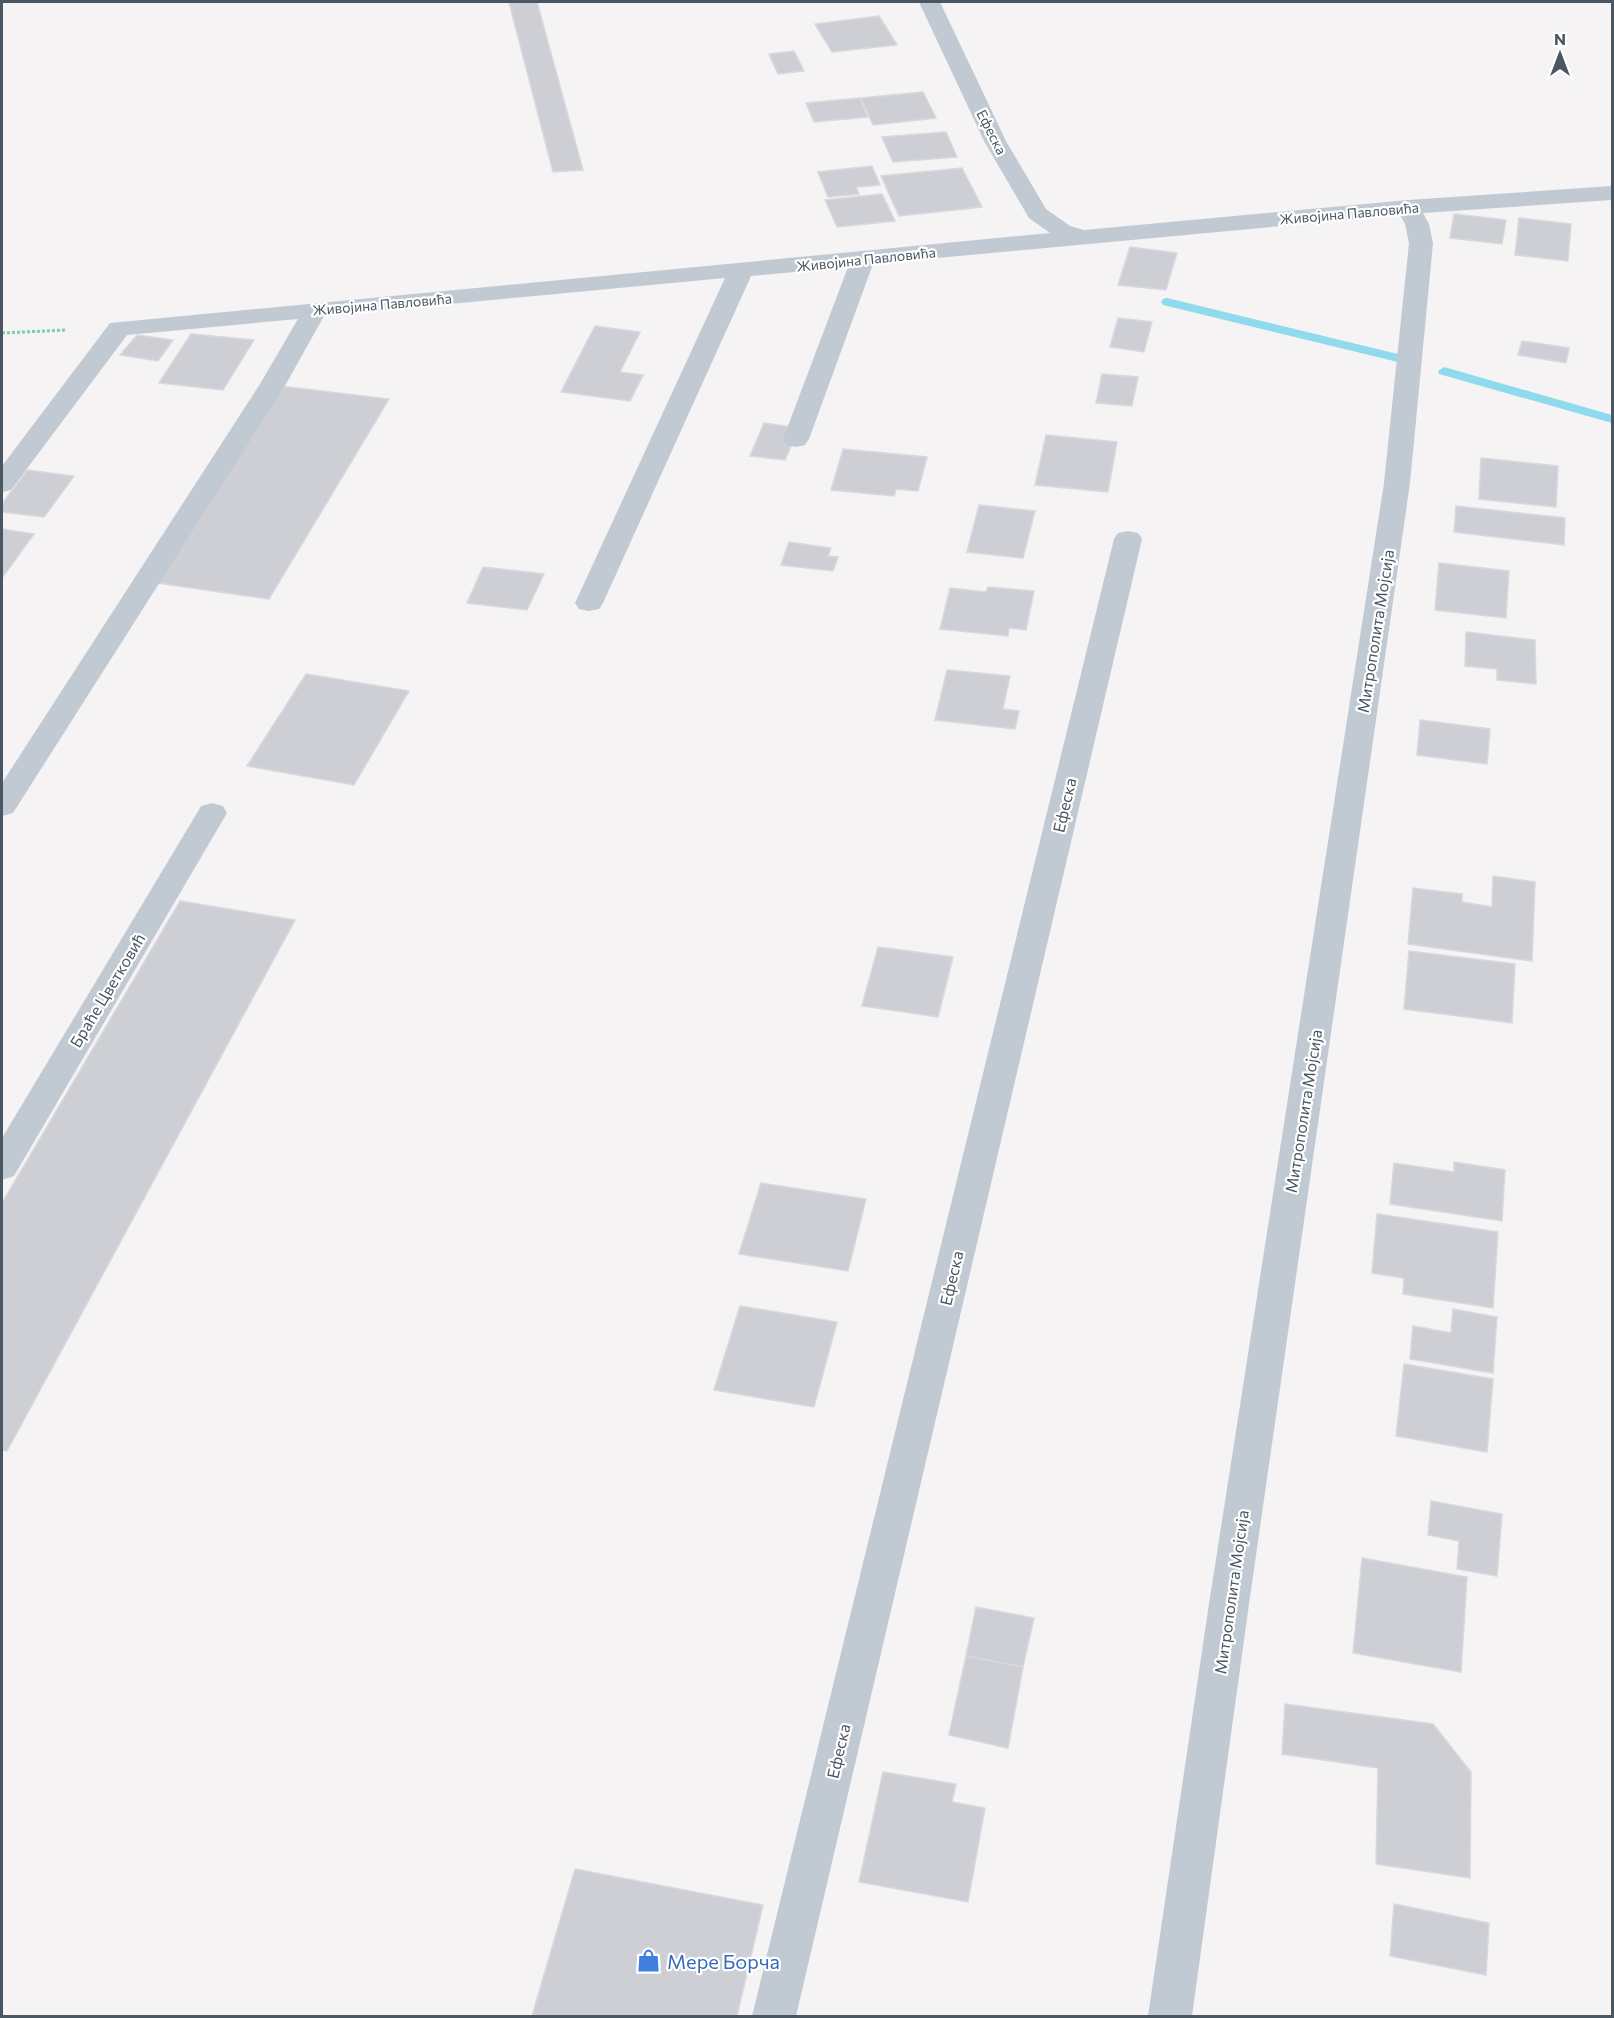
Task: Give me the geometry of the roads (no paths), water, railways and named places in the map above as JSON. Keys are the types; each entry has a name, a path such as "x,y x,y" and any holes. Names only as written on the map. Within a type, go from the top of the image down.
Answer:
{"street":[{"name":"Ефеска","path":"929,2 995,141 1037,213 1062,231 1082,237"},
{"name":"Живојина Павловића","path":"2,484 119,328 1408,207 1612,193"},
{"name":"Митрополита Мојсија","path":"1170,2016 1229,1604 1397,483 1421,243 1418,224 1408,207"},
{"path":"796,440 863,259"},
{"path":"589,603 741,271"},
{"path":"2,806 273,384 316,309"},
{"name":"Ефеска","path":"774,2016 1128,539"},
{"name":"Браће Цветковић","path":"2,1167 212,813"}],"waterway":[{"path":"1167,302 1402,359"},
{"path":"1444,371 1612,419"}],"place":[{"name":"Мере Борча","path":"649,1961"}]}
